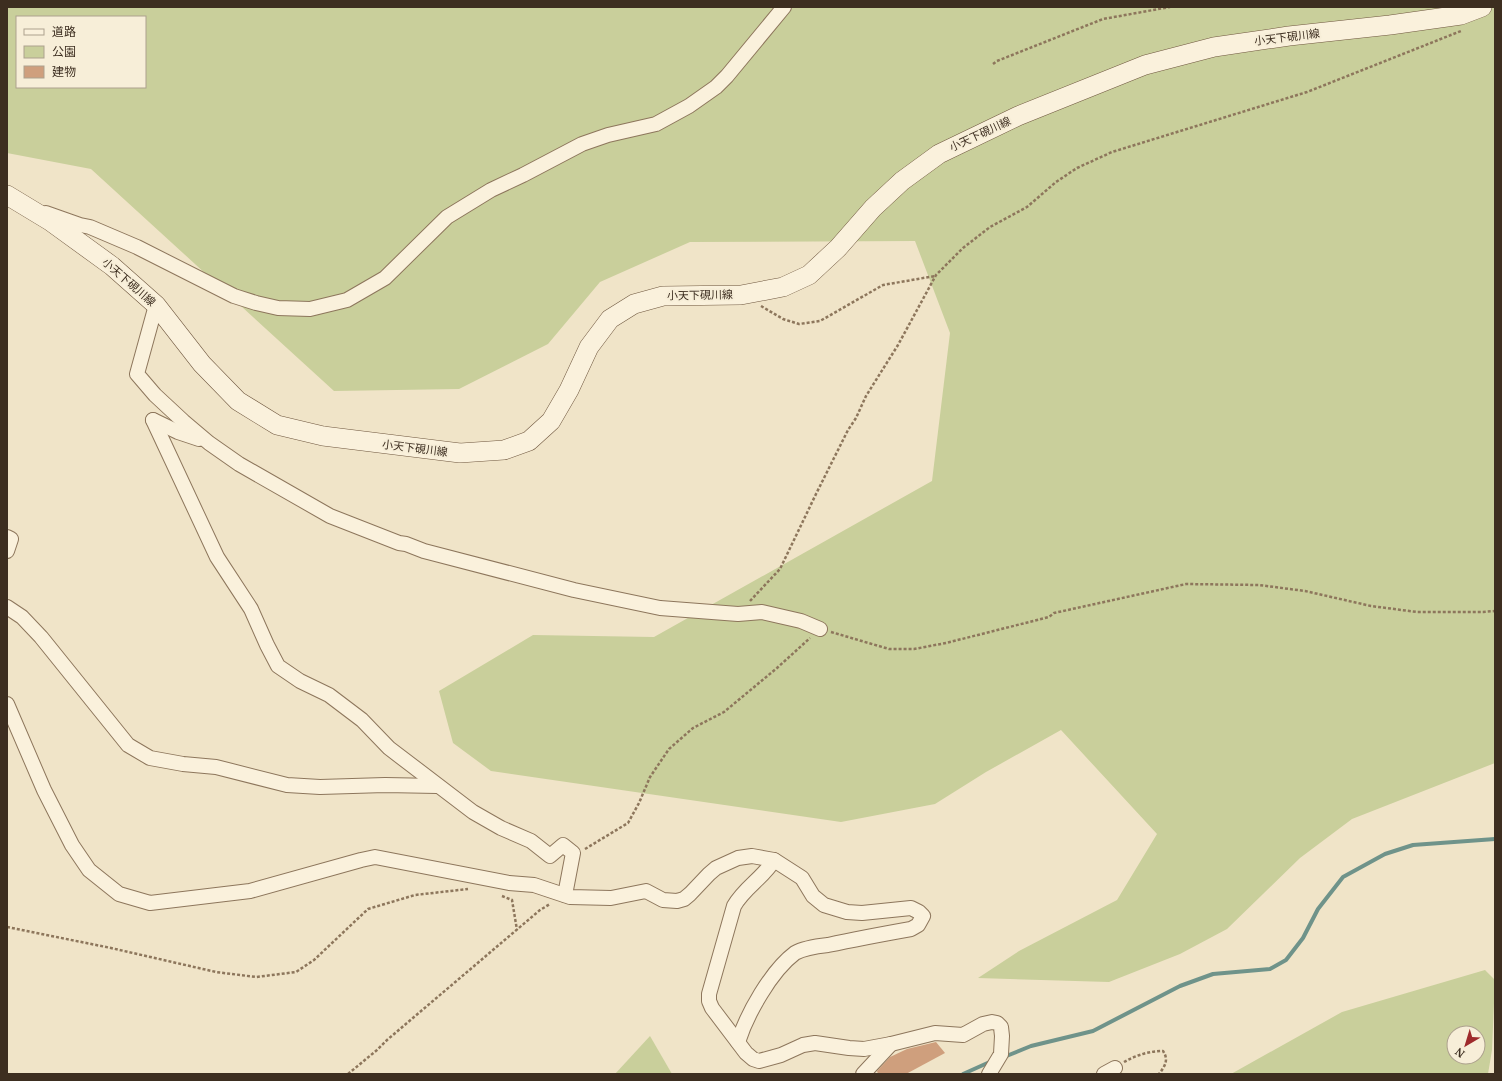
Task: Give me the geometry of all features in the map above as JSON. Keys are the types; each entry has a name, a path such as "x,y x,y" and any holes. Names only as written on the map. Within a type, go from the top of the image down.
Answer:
{"main road":[{"name":"小天下硯川線","path":"7,195 50,221 112,266 156,305 202,364 238,401 277,425 323,436 460,454 504,450 529,441 551,421 569,390 588,347 610,319 634,304 663,296 741,295 783,287 809,274 838,248 873,208 902,181 938,154 1018,116 1145,65 1214,47 1289,36 1390,25 1461,15 1482,7"}],"street":[{"path":"7,195 41,211 80,225 90,227 137,247 234,296 278,308 310,309 347,300 385,278 447,217 491,190 582,144 608,135 656,124 689,106 716,87 727,76 784,7"},
{"path":"156,305 137,374 155,395 209,443 267,480 330,516 399,543 424,551 574,590 660,608 738,614 762,612 801,621 820,629"},
{"path":"209,443 178,432 153,420 217,557 251,609 278,666 300,681 329,695 362,720 389,748 473,812 501,828 531,841 550,856 563,845 573,853 565,895"},
{"path":"7,537 11,539 7,551"},
{"path":"7,607 22,617 41,637 128,745 150,758 183,764 216,767 287,785 320,787 385,785 437,786"},
{"path":"7,704 44,790 72,845 89,870 119,894 150,903 250,891 375,857 509,883 534,886 570,897 611,898 646,891 663,900 677,901 684,899 709,874 726,863 738,858 752,856 774,860 802,878 813,896 824,905 847,912 862,913 911,908 920,912 923,916 918,925 912,929 818,947 796,953 778,971 762,991 742,1029 738,1042"},
{"path":"774,860 768,869 738,899 734,906 709,994 709,1001 712,1008 746,1053 753,1059 759,1061 781,1055 803,1045 814,1043 864,1049 935,1033 963,1035 983,1024 992,1022 997,1023 1001,1027 1001,1054 989,1074"},
{"path":"863,1074 891,1044"}],"path":[{"path":"993,64 997,61 1103,19 1170,7"},
{"path":"738,614 780,568 866,396 898,345 936,275 963,248 990,227 1027,207 1056,182 1076,168 1112,152 1307,92 1463,31"},
{"path":"741,295 783,319 799,324 820,320 883,285 936,275"},
{"path":"573,853 584,850 628,823 639,803 650,777 669,749 693,728 724,712 777,668 820,629 889,649 914,649 946,643 1042,619 1049,617 1054,613 1186,584 1259,585 1305,591 1371,606 1417,612 1495,611"},
{"path":"7,927 111,948 216,972 256,977 296,972 314,960 368,909 415,895 468,889"},
{"path":"498,894 512,900 516,930"},
{"path":"348,1074 540,910 565,895"},
{"path":"1109,1071 1132,1058 1156,1051 1163,1051 1167,1056 1166,1063 1159,1074"}],"green space":[{"path":"7,7 1495,7 1495,763 1352,819 1300,858 1227,929 1180,954 1109,982 978,978 1019,951 1117,900 1157,834 1061,730 986,772 935,804 841,822 491,771 453,743 439,691 533,635 654,637 932,481 950,333 915,241 690,242 600,282 548,344 459,389 334,391 91,169 7,153"},
{"path":"1485,970 1495,980 1492,1050 1488,1074 1231,1074 1342,1012"},
{"path":"650,1036 672,1074 615,1074"}],"building":[{"path":"936,1042 945,1053 906,1074 878,1074 877,1071 890,1057 907,1049"}],"waterway":[{"path":"1004,1057 1031,1046 1093,1031 1180,986 1213,974 1270,969 1286,960 1303,938 1318,909 1343,877 1385,854 1413,845 1495,839"},
{"path":"963,1074 992,1061"}]}
